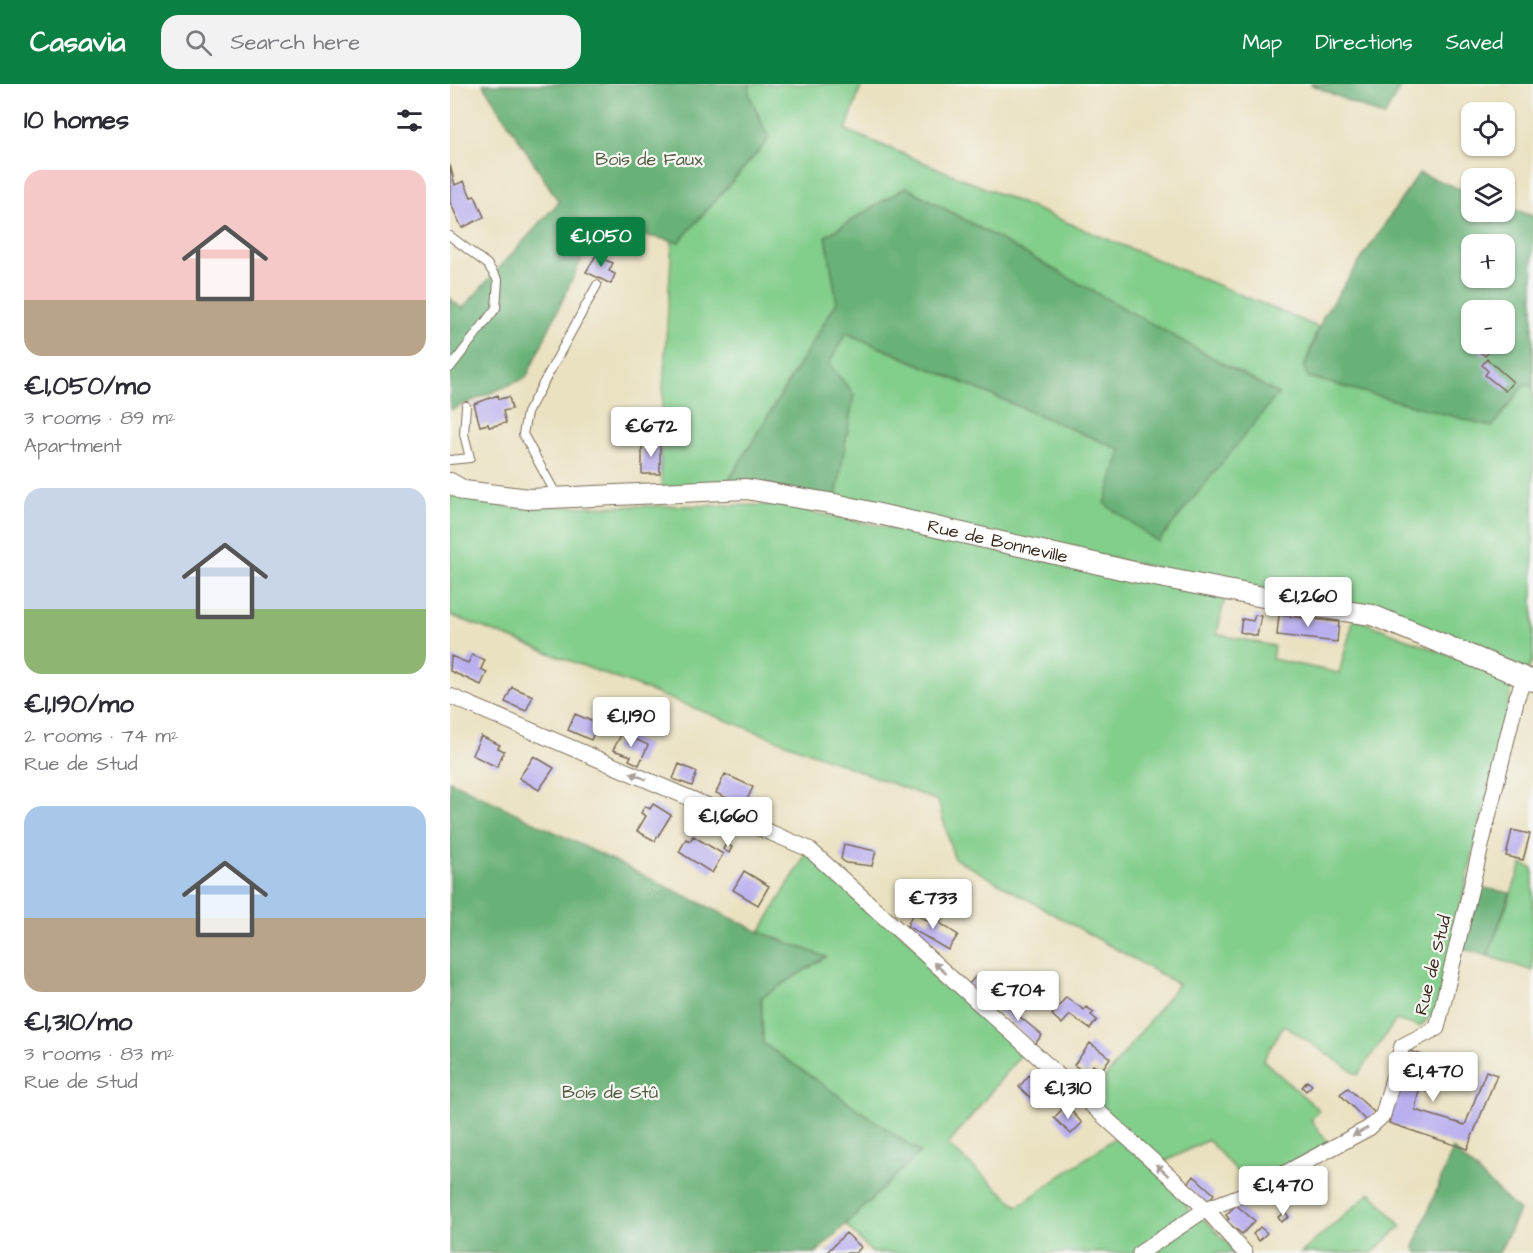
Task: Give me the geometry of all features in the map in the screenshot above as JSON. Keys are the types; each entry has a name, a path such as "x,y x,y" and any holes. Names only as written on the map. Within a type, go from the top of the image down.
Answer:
{"street":[{"name":"Rue de Bonneville","path":"450,483 464,491 529,499 746,489 835,504 1134,572 1304,605 1372,615 1529,679"},
{"name":"Rue de Stud","path":"1140,1253 1206,1209 1248,1193 1369,1128 1383,1115 1402,1046 1437,1028 1517,697 1529,679"},
{"path":"450,696 809,849 1206,1209 1245,1253"}],"lane":[{"path":"450,236 487,264 498,280 496,308 450,368"},
{"path":"558,498 524,434 527,413 597,285"},
{"path":"450,460 470,458 464,434 466,406"}],"green space":[{"name":"Bois de Faux","path":"483,84 750,84 749,94 769,139 679,242 636,234 585,252 526,378 450,410 450,298 462,309 559,202"},
{"path":"750,84 862,84 846,130 1318,327 1304,368 1491,427 1525,383 1533,387 1533,659 1528,670 1311,598 835,504 829,364 846,333 1121,450 1278,394 906,187 826,236 837,302 723,490 662,493 660,441 672,241 679,242 769,139 749,94"},
{"path":"1310,84 1402,84 1384,117"},
{"path":"1419,173 1461,189 1461,222 1515,222 1515,210 1533,216 1533,387 1525,384 1492,427 1308,377 1304,368 1324,315"},
{"path":"906,187 1278,394 1158,542 1105,504 1121,450 846,333 829,364 854,394 835,504 723,490 837,302 826,236"},
{"path":"450,492 507,507 778,505 1225,597 1217,634 1274,646 1272,659 1339,673 1354,618 1501,676 1512,689 1436,1010 1420,1027 1396,1020 1358,1075 1284,1025 1263,1060 1319,1110 1311,1120 1328,1143 1250,1186 1208,1140 1162,1163 1090,1097 1178,984 954,858 938,801 450,615"},
{"name":"Bois de Stû","path":"450,781 760,932 826,957 761,998 763,1043 920,1152 816,1253 450,1253"},
{"path":"809,849 1027,1047 948,1145 1018,1206 1119,1135 1178,1192 1189,1210 1184,1222 1134,1253 872,1253 846,1225 919,1152 763,1043 760,932"},
{"path":"1522,864 1533,869 1533,971 1488,956"},
{"path":"1479,887 1510,893 1488,956 1463,949"},
{"path":"1453,1149 1519,1211 1499,1253 1418,1253 1414,1247"},
{"path":"1371,1192 1401,1226 1372,1253 1301,1253"},
{"path":"1202,1217 1237,1253 1147,1253"}],"building":[{"path":"450,165 455,185 464,181 471,197 475,196 484,217 462,228 450,202"},
{"path":"598,252 607,255 605,260 613,263 609,271 615,274 611,284 586,272"},
{"path":"1487,359 1513,382 1505,391 1485,375 1488,371 1482,365"},
{"path":"498,395 499,399 509,397 512,409 503,411 506,423 489,427 488,424 480,426 474,404"},
{"path":"642,441 660,441 660,474 642,474"},
{"path":"1255,615 1261,616 1257,636 1240,632 1242,619 1253,621"},
{"path":"1279,615 1339,622 1337,642 1277,635"},
{"path":"472,655 485,660 481,669 487,672 481,685 450,671 451,656 468,663"},
{"path":"512,687 533,696 526,711 505,702"},
{"path":"575,714 598,724 591,740 568,730"},
{"path":"622,733 648,745 639,765 629,760 631,756 613,750"},
{"path":"481,736 500,745 498,748 504,751 497,767 472,755"},
{"path":"534,756 554,768 539,790 519,778"},
{"path":"679,764 697,772 692,786 673,779"},
{"path":"725,774 753,787 744,806 716,793"},
{"path":"653,804 671,815 655,841 637,831 646,816 641,813 645,806 650,809"},
{"path":"695,815 707,822 701,832 689,824"},
{"path":"1512,830 1530,834 1523,860 1506,856"},
{"path":"693,836 723,854 712,873 679,852 686,839 690,841"},
{"path":"726,844 732,847 729,853 723,849"},
{"path":"844,844 876,851 872,866 846,863 841,859"},
{"path":"744,871 769,886 758,905 733,890"},
{"path":"913,913 930,922 934,913 943,918 940,923 958,935 948,950 907,926"},
{"path":"976,976 989,986 992,983 1002,991 991,1004 968,985"},
{"path":"1066,997 1084,1010 1086,1007 1094,1012 1091,1015 1097,1020 1090,1029 1070,1015 1062,1024 1052,1015"},
{"path":"998,999 1042,1035 1035,1044 992,1006"},
{"path":"1090,1043 1110,1058 1101,1071 1093,1065 1087,1074 1074,1065"},
{"path":"1406,1050 1436,1059 1429,1092 1419,1090 1415,1110 1465,1125 1486,1071 1497,1075 1467,1149 1389,1123"},
{"path":"1031,1073 1047,1088 1035,1102 1019,1087"},
{"path":"1307,1081 1312,1085 1306,1091 1302,1087"},
{"path":"1348,1088 1375,1113 1367,1122 1340,1094"},
{"path":"1066,1105 1082,1123 1071,1134 1054,1118"},
{"path":"1310,1166 1320,1190 1303,1199 1291,1177"},
{"path":"1194,1176 1214,1194 1206,1204 1186,1186"},
{"path":"1236,1205 1255,1221 1242,1234 1226,1221 1229,1219 1226,1215"},
{"path":"1285,1212 1289,1217 1281,1222 1278,1217"},
{"path":"1260,1227 1267,1233 1259,1241 1253,1234"},
{"path":"846,1233 861,1247 856,1253 826,1253"}]}
